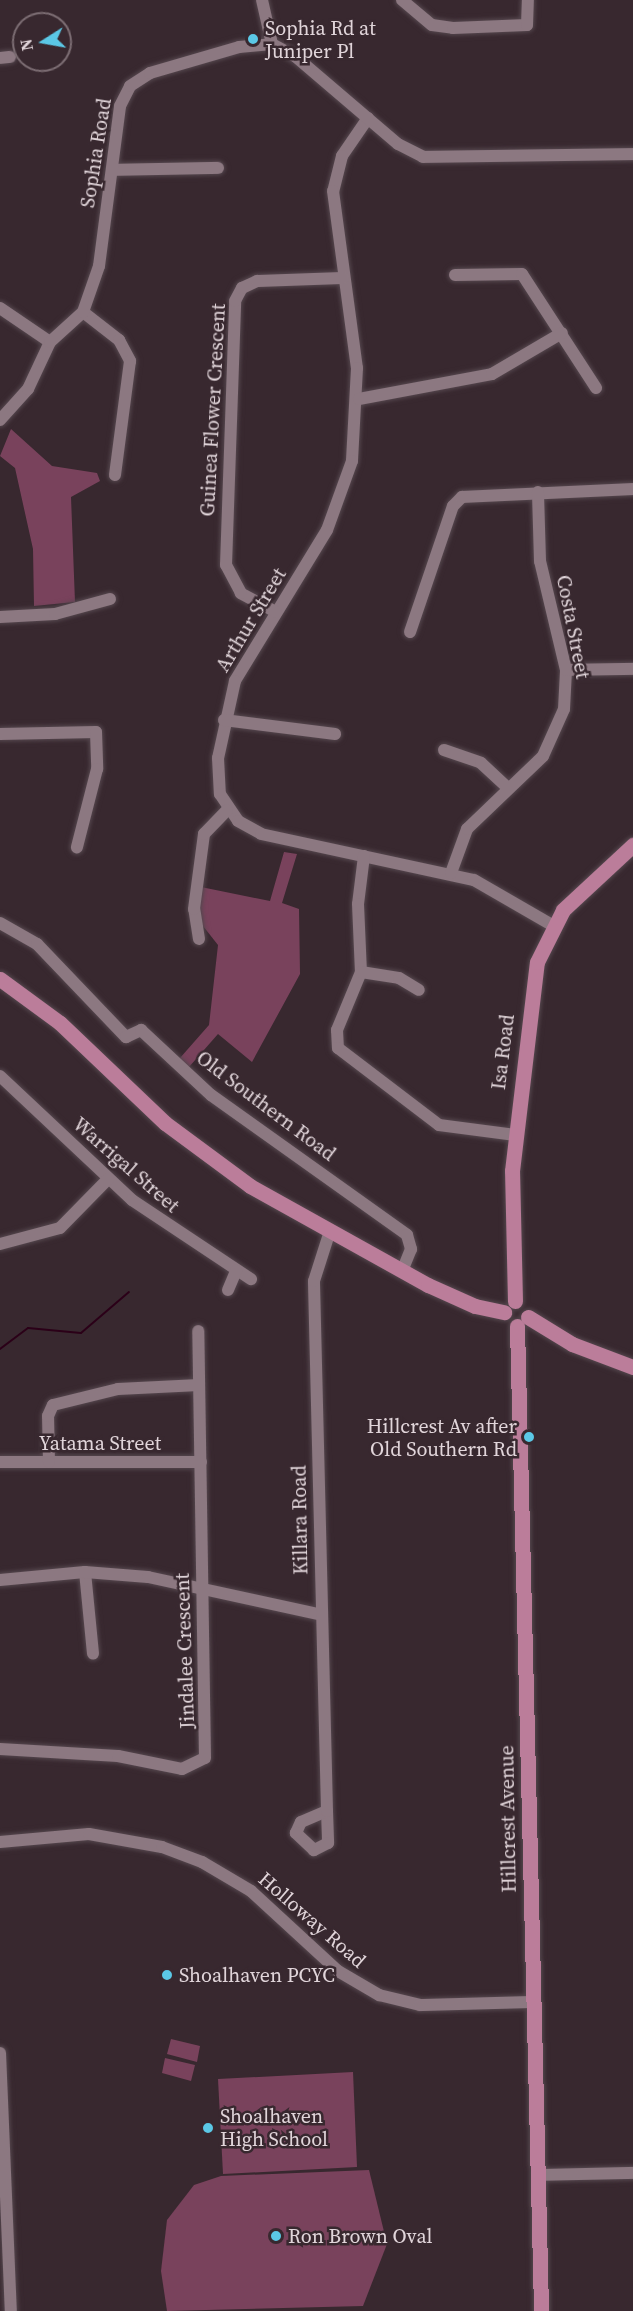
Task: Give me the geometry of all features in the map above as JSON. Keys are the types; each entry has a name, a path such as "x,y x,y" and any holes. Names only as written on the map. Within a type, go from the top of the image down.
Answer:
{"main road":[{"name":"Isa Road","path":"515,1301 515,1135 537,962 552,925 633,845"},
{"path":"0,979 45,1009 204,1155 330,1231 402,1271 475,1306 504,1312"},
{"path":"504,1312 515,1301 526,1306 522,1322"},
{"path":"504,1312 507,1322 522,1322 633,1367"},
{"name":"Hillcrest Avenue","path":"522,1322 541,2311"}],"street":[{"path":"262,0 272,44 296,57 406,150 435,159 633,154"},
{"path":"402,0 432,25 453,28 527,25 528,0"},
{"name":"Sophia Road","path":"0,420 28,389 50,342 83,312 99,266 120,106 136,80 239,47 272,44"},
{"name":"Arthur Street","path":"227,810 216,779 224,720 235,681 342,497 352,461 359,399 334,209 335,175 350,141 368,118"},
{"path":"112,170 218,168"},
{"path":"455,275 522,274 596,388"},
{"name":"Guinea Flower Crescent","path":"276,612 241,593 226,566 236,301 242,288 257,280 343,278"},
{"path":"0,308 50,342"},
{"path":"83,312 119,340 130,361 115,474"},
{"path":"359,399 492,374 562,333"},
{"path":"410,632 453,506 475,494 633,489"},
{"name":"Costa Street","path":"452,873 467,829 554,739 564,709 566,670 540,561 538,492"},
{"path":"0,617 55,614 110,599"},
{"path":"566,670 633,669"},
{"path":"224,720 335,734"},
{"path":"0,734 96,732 97,770 77,847"},
{"path":"444,750 481,763 508,788"},
{"path":"199,939 194,909 204,834 227,810 261,834 452,873 495,889 552,925"},
{"path":"364,856 358,904 361,972 336,1037 342,1054 440,1125 515,1135"},
{"name":"Old Southern Road","path":"0,922 37,944 126,1037 141,1030 211,1095 407,1235 411,1249 402,1271"},
{"path":"361,972 399,978 419,990"},
{"name":"Warrigal Street","path":"0,1076 108,1179 182,1238 251,1279"},
{"path":"0,1244 60,1228 108,1179"},
{"name":"Killara Road","path":"327,1811 314,1281 330,1231"},
{"path":"228,1290 236,1271"},
{"name":"Jindalee Crescent","path":"0,1749 118,1756 182,1769 202,1762 207,1742 198,1331"},
{"path":"49,1462 48,1416 53,1405 118,1389 199,1385"},
{"name":"Yatama Street","path":"0,1462 201,1462"},
{"path":"0,1580 85,1572 202,1587 322,1615"},
{"path":"85,1572 93,1654"},
{"name":"Holloway Road","path":"0,1842 89,1834 162,1847 202,1862 251,1891 338,1971 378,1995 420,2005 534,2002"},
{"path":"0,2053 5,2285 11,2311"},
{"path":"537,2175 633,2173"}],"shaded area":[{"path":"11,429 52,466 97,473 100,481 71,497 75,602 34,606 33,549 15,468 0,456"},
{"path":"284,852 297,854 282,903 299,909 300,974 252,1062 218,1034 189,1067 180,1058 209,1025 218,945 199,921 201,887 270,901"},
{"path":"171,2039 200,2046 197,2062 167,2054"},
{"path":"165,2058 195,2065 191,2081 162,2073"},
{"path":"353,2072 357,2167 223,2174 218,2079"},
{"name":"Ron Brown Oval","path":"369,2170 387,2244 363,2306 167,2311 161,2271 167,2220 194,2185 221,2176"}],"waterway":[{"path":"0,1349 28,1328 81,1333 129,1292"}],"place":[{"name":"Sophia Rd at Juniper Pl","path":"253,39"},
{"name":"Hillcrest Av after Old Southern Rd","path":"529,1437"},
{"name":"Shoalhaven PCYC","path":"167,1975"},
{"name":"Shoalhaven High School","path":"208,2128"},
{"name":"Ron Brown Oval","path":"276,2236"}]}
